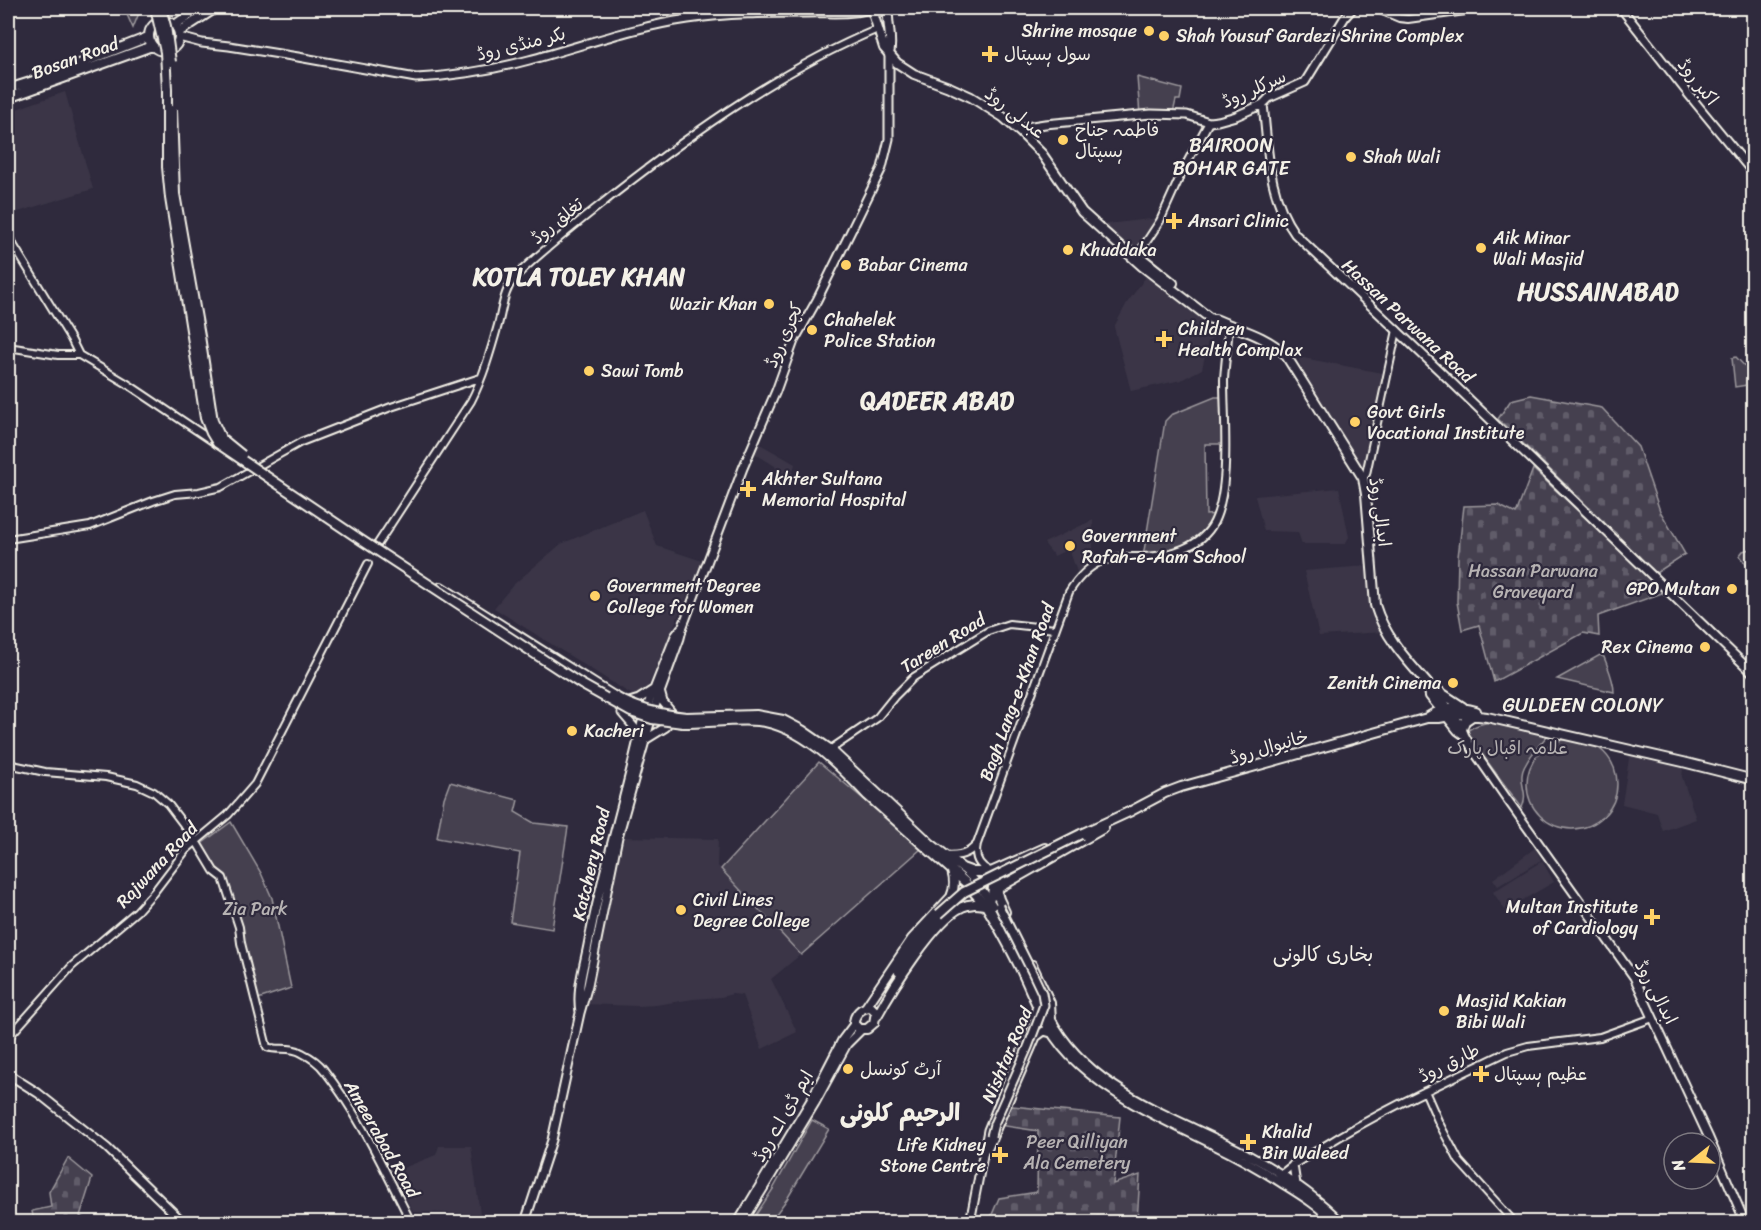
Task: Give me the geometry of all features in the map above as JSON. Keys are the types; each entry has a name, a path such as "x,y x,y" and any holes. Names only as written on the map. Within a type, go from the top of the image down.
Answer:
{"main road":[{"path":"155,8 165,58 167,167 180,270 205,417 217,443 398,565 582,684 631,712 652,719 758,722 778,726 819,749 854,780 867,795 966,882 985,905 1051,1033 1080,1066 1110,1089 1174,1126 1296,1184 1341,1222"},
{"path":"160,8 170,51 175,195 213,421 221,438 252,462 441,587 618,699 655,713 685,720 756,716 783,720 831,750 945,856 965,871 1001,920 1058,1034 1093,1071 1156,1110 1245,1153 1311,1201 1334,1222"},
{"path":"178,32 168,21 159,21 151,27 148,37 152,46 162,52 171,50 177,45 178,32 198,8"},
{"path":"178,32 216,8"},
{"name":"سرکلر روڈ","path":"1020,132 1026,127 1151,114 1187,115 1209,122 1236,116 1263,104 1266,99 1305,82 1345,17 1353,8"},
{"name":"اکبر روڈ","path":"1621,8 1689,96 1754,174"},
{"path":"870,9 880,12 890,9"},
{"name":"بکر منڈی روڈ","path":"178,32 202,43 416,78 473,72 525,61 626,32 681,20 771,13 851,14 870,9"},
{"name":"عبدلی روڈ","path":"870,9 884,48 904,69 971,97 1003,117 1042,154 1083,212 1126,250 1215,319"},
{"path":"889,54 891,46 887,21 890,9"},
{"name":"Bosan Road","path":"8,89 87,62 148,37"},
{"name":"Bosan Road","path":"8,98 152,46"},
{"name":"کچری روڈ","path":"646,724 657,690 680,638 743,468 776,391 794,341 817,300 882,168 889,139 889,54"},
{"name":"Hassan Parwana Road","path":"1263,104 1275,196 1286,222 1296,234 1754,674"},
{"name":"ابدالی روڈ","path":"1215,319 1268,340 1285,354 1363,478 1377,612 1389,635 1428,686"},
{"path":"1428,686 1465,708 1487,715 1754,778"},
{"path":"1428,686 1434,690 1447,712 1463,732"},
{"path":"629,702 657,690 672,713"},
{"path":"1447,712 1465,708"},
{"path":"1447,712 1487,715"},
{"name":"خانیوال روڈ","path":"872,1011 940,915 973,891 1165,793 1447,712"},
{"path":"622,713 642,740 666,727"},
{"path":"1463,732 1465,721 1474,715"},
{"name":"Katchery Road","path":"525,1222 552,1140 580,1013 578,1002 584,985 617,829 646,724"},
{"name":"ابدالی روڈ","path":"1463,732 1507,799 1634,977 1745,1222"},
{"path":"965,871 991,872 1101,821 1127,813"},
{"path":"1051,1020 1050,1003 1046,993 997,892 1000,887 1020,874 1127,813"},
{"path":"951,870 955,883 951,897 912,939 872,1011 872,1026 861,1030 854,1024 853,1020 858,1012 872,1011 937,929 960,908 975,904 985,905"},
{"name":"Nishtar Road","path":"965,871 978,880 999,906 1042,993 1044,1005 994,1124 970,1222"},
{"path":"992,896 992,888 996,884 1020,874"},
{"path":"987,1146 988,1130 1032,1029 1037,1007"},
{"name":"ایم ڈی اے روڈ","path":"743,1222 842,1040 854,1024"},
{"name":"ایم ڈی اے روڈ","path":"738,1222 748,1210 815,1103 847,1044 861,1030"},
{"path":"987,1146 992,1144 999,1121 1036,1037 1044,1031 1051,1033"},
{"path":"8,1074 43,1097 107,1148 183,1222"},
{"name":"Nishtar Road","path":"975,1222 987,1146"},
{"path":"1293,1166 1296,1184"}],"street":[{"path":"1376,8 1399,18 1408,19 1487,8"},
{"name":"تغلق روڈ","path":"377,545 477,389 508,288 516,276 539,255 688,138 794,69 878,29"},
{"path":"1137,257 1160,221 1183,170 1209,122"},
{"path":"8,231 79,355"},
{"name":"Bagh Lang-e-Khan Road","path":"977,844 1055,629 1069,592 1077,579 1102,561 1119,556 1150,556 1180,550 1200,539 1213,524 1220,508 1222,495 1224,379 1229,325"},
{"path":"1363,478 1366,474 1397,330"},
{"path":"8,347 58,355 79,355 92,361 222,447"},
{"path":"8,539 90,526 175,494 221,487 301,442 395,405 480,378"},
{"name":"Rajwana Road","path":"8,1038 72,966 144,904 186,850 228,815 255,784 368,564"},
{"name":"Tareen Road","path":"834,747 877,718 898,691 914,677 988,631 1009,624 1055,629"},
{"path":"8,764 45,772 106,777 146,787 168,804 196,841"},
{"name":"Ameerabad Road","path":"196,841 212,869 223,878 239,927 241,944 267,1047 298,1051 324,1070 356,1118 411,1222"},
{"path":"945,856 967,854 977,844"},
{"path":"977,844 976,858 979,864 991,872"},
{"name":"طارق روڈ","path":"1278,1177 1382,1113 1517,1048 1592,1039 1653,1018"},
{"path":"1425,1091 1459,1161 1514,1222"}],"shaded area":[{"path":"65,92 93,189 8,215 8,112"},
{"path":"1159,218 1138,255 1124,249 1098,225"},
{"path":"1148,274 1221,329 1208,342 1202,369 1181,380 1131,391 1114,327 1127,303"},
{"name":"Govt Girls Vocational Institute","path":"1298,357 1387,374 1364,470 1302,370"},
{"path":"758,443 795,464 792,475 778,473 775,466 754,453"},
{"path":"1339,488 1349,537 1345,544 1302,544 1298,532 1264,531 1255,496"},
{"name":"Government Degree College for Women","path":"643,510 657,546 702,561 645,693 634,696 494,608 513,585 561,544"},
{"name":"Government Rafah-e-Aam School","path":"1093,520 1093,561 1085,564 1077,572 1069,549 1054,556 1044,543"},
{"path":"1366,566 1370,603 1383,632 1319,636 1304,571"},
{"path":"1631,746 1684,760 1682,777 1696,819 1663,831 1657,813 1622,804"},
{"name":"Civil Lines Degree College","path":"618,837 718,839 717,865 800,955 771,979 797,1032 762,1049 742,995 732,994 656,1005 584,1004"},
{"path":"1535,848 1541,860 1498,886 1493,879"},
{"path":"1542,861 1554,882 1505,910 1493,892"},
{"path":"439,1146 471,1146 480,1214 413,1212 393,1172 436,1155"}],"green space":[{"path":"124,8 141,8 133,28"},
{"path":"1137,77 1182,89 1180,100 1176,100 1173,113 1140,115"},
{"path":"1736,357 1753,375 1753,384 1735,387 1732,358"},
{"name":"Hassan Parwana Graveyard","path":"1531,395 1602,408 1638,447 1660,511 1685,554 1656,573 1498,419 1511,400"},
{"path":"1215,397 1224,397 1224,444 1205,444 1206,515 1217,514 1203,534 1195,540 1177,549 1143,557 1165,421 1171,415"},
{"name":"Hassan Parwana Graveyard","path":"1533,469 1665,592 1598,616 1599,636 1583,633 1494,682 1479,625 1462,630 1457,602 1458,557 1464,506 1498,505 1516,514"},
{"path":"1754,548 1753,572 1739,556 1743,551"},
{"path":"1600,655 1604,657 1609,670 1614,692 1557,679"},
{"name":"علامہ اقبال پارک","path":"1500,722 1545,732 1548,735 1532,754 1523,770 1522,808 1469,737 1467,731 1475,726"},
{"path":"1572,739 1589,742 1604,752 1614,767 1617,784 1614,801 1604,816 1589,826 1572,829 1555,826 1540,816 1530,801 1527,784 1530,767 1540,752 1555,742"},
{"path":"819,762 922,848 801,955 721,869"},
{"path":"450,782 518,800 515,812 534,823 568,827 552,929 510,922 520,853 437,838 444,798"},
{"name":"Zia Park","path":"231,822 261,873 272,898 291,988 255,1000 224,875 214,869 200,845"},
{"name":"Peer Qilliyan Ala Cemetery","path":"1012,1106 1120,1117 1113,1184 1140,1175 1137,1222 990,1222 999,1198 1037,1192 1038,1131 999,1125"},
{"path":"812,1120 829,1129 787,1199 770,1222 751,1222 773,1189"},
{"path":"68,1158 92,1178 80,1216 89,1222 34,1222 32,1211 51,1207 49,1192"}],"place":[{"name":"Shrine mosque","path":"1149,31"},
{"name":"Shah Yousuf Gardezi Shrine Complex","path":"1164,36"},
{"name":"سول ہسپتال","path":"990,54"},
{"name":"فاطمہ جناح ہسپتال","path":"1063,140"},
{"name":"Shah Wali","path":"1351,157"},
{"name":"Ansari Clinic","path":"1174,221"},
{"name":"Aik Minar Wali Masjid","path":"1481,248"},
{"name":"Khuddaka","path":"1068,250"},
{"name":"Babar Cinema","path":"846,265"},
{"name":"Wazir Khan","path":"769,304"},
{"name":"Chahelek Police Station","path":"812,330"},
{"name":"Children Health Complax","path":"1164,339"},
{"name":"Sawi Tomb","path":"589,371"},
{"name":"Govt Girls Vocational Institute","path":"1355,422"},
{"name":"Akhter Sultana Memorial Hospital","path":"748,489"},
{"name":"Government Rafah-e-Aam School","path":"1070,546"},
{"name":"GPO Multan","path":"1732,589"},
{"name":"Government Degree College for Women","path":"595,596"},
{"name":"Rex Cinema","path":"1705,647"},
{"name":"Zenith Cinema","path":"1453,683"},
{"name":"Kacheri","path":"572,731"},
{"name":"Civil Lines Degree College","path":"681,910"},
{"name":"Multan Institute of Cardiology","path":"1652,917"},
{"name":"Masjid Kakian Bibi Wali","path":"1444,1011"},
{"name":"آرٹ کونسل","path":"848,1069"},
{"name":"عظیم ہسپتال","path":"1481,1074"},
{"name":"Khalid Bin Waleed","path":"1248,1142"},
{"name":"Life Kidney Stone Centre","path":"1000,1155"}],"district":[{"name":"BAIROON BOHAR GATE","path":"1231,156"},
{"name":"KOTLA TOLEY KHAN","path":"579,277"},
{"name":"HUSSAINABAD","path":"1598,292"},
{"name":"QADEER ABAD","path":"937,401"},
{"name":"GULDEEN COLONY","path":"1583,705"},
{"name":"بخاری کالونی","path":"1323,954"},
{"name":"الرحیم کلونی","path":"900,1113"}]}
